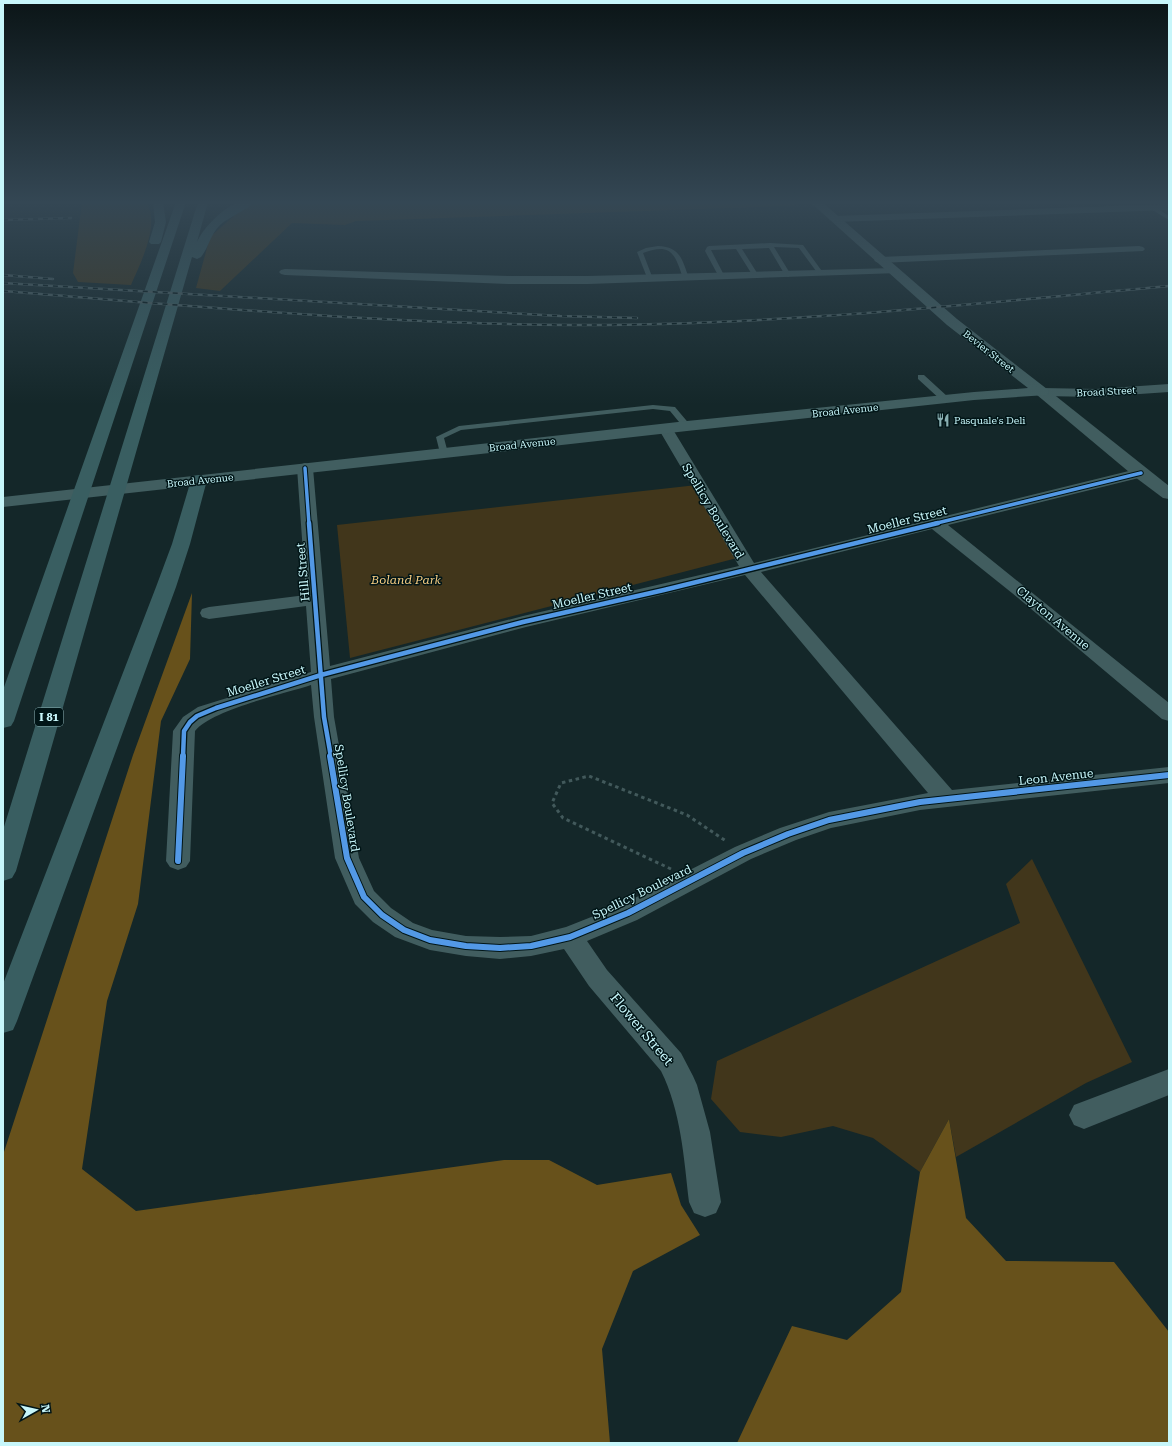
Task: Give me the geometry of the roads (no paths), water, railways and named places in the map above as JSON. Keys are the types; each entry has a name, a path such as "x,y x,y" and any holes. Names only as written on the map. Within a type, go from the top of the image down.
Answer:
{"highway":[{"path":"3,721 149,294 155,269"},
{"name":"I 81","path":"3,871 176,293 186,269"},
{"path":"3,1021 166,587 181,544 199,480"}],"main road":[{"name":"Bevier Street","path":"894,271 952,322 1042,392"},
{"path":"974,396 998,379 1000,371 999,364 987,350"},
{"name":"Broad Avenue","path":"3,502 665,428 974,396 1042,392"}],"street":[{"path":"285,272 464,280 686,278 894,271"},
{"name":"Broad Street","path":"1042,392 1096,393 1169,388"},
{"name":"Bevier Street","path":"1042,392 1169,494"},
{"name":"Spellicy Boulevard","path":"665,428 749,569 946,799"},
{"name":"Hill Street","path":"305,468 321,675"},
{"name":"Moeller Street","path":"178,861 184,731 189,722 199,715 216,708 321,675 523,622 749,569 1141,473"},
{"name":"Clayton Avenue","path":"935,523 1018,589 1169,714"},
{"path":"209,613 316,599"},
{"name":"Spellicy Boulevard","path":"321,675 324,717 347,858 364,897 382,915 404,930 430,940 466,946 500,948 531,946 570,937 628,913 743,853 788,834 829,820 920,802 946,799"},
{"name":"Leon Avenue","path":"946,799 1169,775"},
{"name":"Flower Street","path":"570,937 598,978 671,1062 683,1085 695,1132 705,1202"},
{"path":"1084,1114 1169,1082"}],"lane":[{"path":"647,269 650,278"},
{"path":"683,269 686,278"},
{"path":"718,269 722,277"},
{"path":"752,269 756,276"},
{"path":"785,269 788,275"},
{"path":"818,269 821,274"},
{"path":"921,377 945,399"},
{"path":"444,453 440,437 459,428 637,408 653,407 672,409 686,426"}],"railway":[{"path":"3,275 53,279"},
{"path":"3,283 560,316 637,318"},
{"path":"3,291 358,318 501,324 572,325 721,322 796,318 945,307 1169,286"}],"place":[{"name":"Pasquale's Deli","path":"943,420"}],"park label":[{"name":"Boland Park","path":"406,580"}]}
